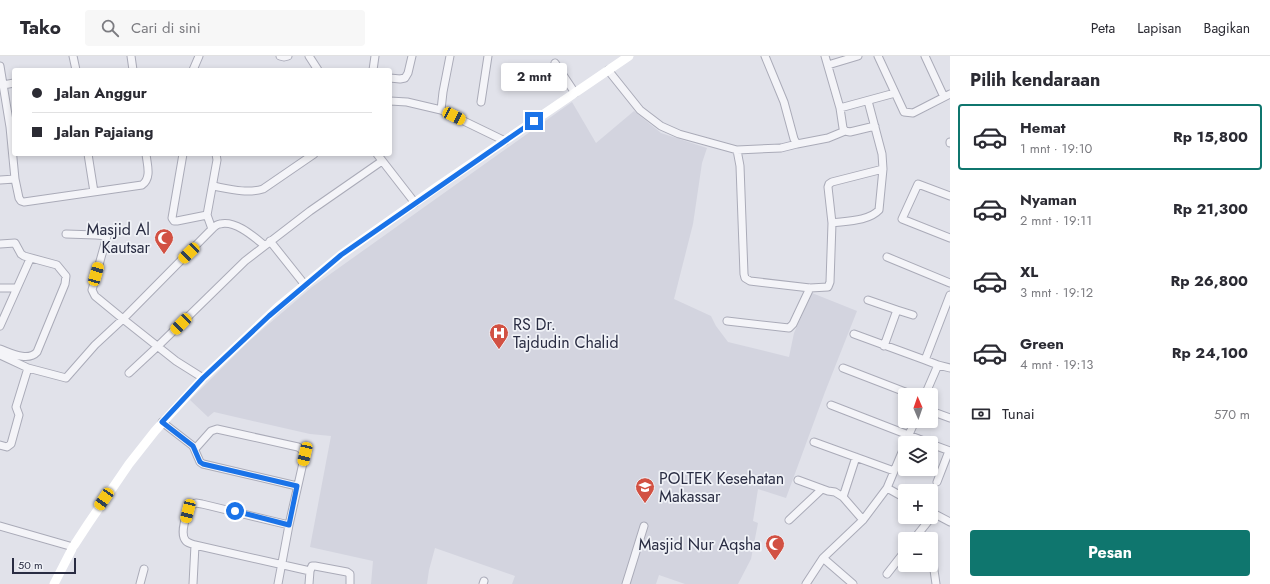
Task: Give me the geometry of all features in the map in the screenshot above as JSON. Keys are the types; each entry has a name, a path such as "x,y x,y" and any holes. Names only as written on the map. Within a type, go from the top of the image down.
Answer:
{"main road":[{"path":"54,584 73,547 88,524 129,464 162,422 203,378 278,307 341,255 629,56"}],"street":[{"path":"73,56 76,68"},
{"path":"131,56 133,68"},
{"path":"194,68 199,56"},
{"path":"280,56 288,56"},
{"path":"309,56 317,68"},
{"path":"373,68 375,56"},
{"path":"392,78 405,78 412,56"},
{"path":"441,110 450,56"},
{"path":"480,102 488,56"},
{"path":"765,56 784,102 794,139 797,144"},
{"path":"825,56 845,131"},
{"path":"828,65 858,56"},
{"path":"878,56 903,109 908,113 913,113 947,95 924,56"},
{"path":"555,63 575,93"},
{"path":"0,66 3,85 3,107 12,126"},
{"path":"608,70 640,110 661,126 680,134 737,150 781,148 828,138 845,131 850,132 875,126"},
{"path":"3,85 12,83"},
{"path":"840,108 895,92"},
{"path":"392,101 409,102 441,110 506,141"},
{"path":"832,223 869,217 876,214 879,210 884,169 881,150 868,101"},
{"path":"737,150 740,166 744,274 745,278 750,281 810,288 828,287 830,282 832,223 828,187 829,184 884,169"},
{"path":"14,156 15,179 21,202 145,184 148,178 146,156"},
{"path":"88,156 94,192"},
{"path":"183,156 172,218 174,221 177,221 207,215"},
{"path":"212,229 207,215 217,160 216,156"},
{"path":"212,186 256,192 263,189 311,156"},
{"path":"378,156 415,203"},
{"path":"129,373 238,267 310,211 382,161"},
{"path":"0,180 15,179"},
{"path":"950,196 918,184 902,219 950,238"},
{"path":"0,355 28,368 66,378 95,345 123,319 212,229 220,224 235,226 267,243 305,285"},
{"path":"66,234 107,236 92,290 93,293 123,319 176,360 203,378"},
{"path":"0,244 15,242 21,254 30,259 57,265 66,276 65,284 34,356 20,356 0,349"},
{"path":"887,257 950,283"},
{"path":"0,326 30,259"},
{"path":"0,288 17,288"},
{"path":"727,321 789,328 793,324 810,288"},
{"path":"925,360 950,295"},
{"path":"868,300 913,315"},
{"path":"884,346 897,310"},
{"path":"854,334 884,346 950,368"},
{"path":"928,388 938,365"},
{"path":"0,445 7,447 12,444 20,415 16,407 28,368"},
{"path":"843,368 898,389"},
{"path":"831,405 909,435 912,428"},
{"path":"938,414 950,418"},
{"path":"162,422 195,449 200,462 203,464 297,486"},
{"path":"195,449 211,431 217,429 303,449 305,454 297,486 278,584"},
{"path":"814,442 894,471"},
{"path":"937,482 950,451 938,446"},
{"path":"843,497 856,458"},
{"path":"806,584 823,558 863,520 887,488 898,461"},
{"path":"798,480 835,492 843,497 863,520"},
{"path":"789,520 822,488"},
{"path":"887,488 898,494"},
{"path":"289,525 202,504 193,504 188,511 184,528 184,537 187,542 195,545 310,571"},
{"path":"938,516 950,522"},
{"path":"0,526 73,547"},
{"path":"626,584 644,526"},
{"path":"193,584 195,545"},
{"path":"823,558 853,584"},
{"path":"887,574 898,560"},
{"path":"309,584 312,566 347,572 350,574 350,584"},
{"path":"140,584 144,570"},
{"path":"934,572 936,584"}],"shaded area":[{"name":"RS Dr. Tajdudin Chalid","path":"572,102 596,143 634,111 661,133 707,148 702,163 693,224 674,299 711,316 716,326 728,342 789,357 794,333 812,293 857,311 786,498 758,489 753,521 758,523 751,559 738,584 685,584 659,575 656,584 512,584 515,576 435,548 427,584 371,584 373,561 310,547 331,436 310,434 214,412 208,417 190,400 248,342 312,287"}],"place":[{"name":"Masjid Al Kautsar","path":"164,255"},
{"name":"RS Dr. Tajdudin Chalid","path":"499,350"},
{"name":"POLTEK Kesehatan Makassar","path":"645,504"},
{"name":"Masjid Nur Aqsha","path":"775,561"}],"route":[{"path":"235,511 289,525 297,486 203,464 200,462 193,446 162,422 203,378 278,307 341,255 534,121"}]}
